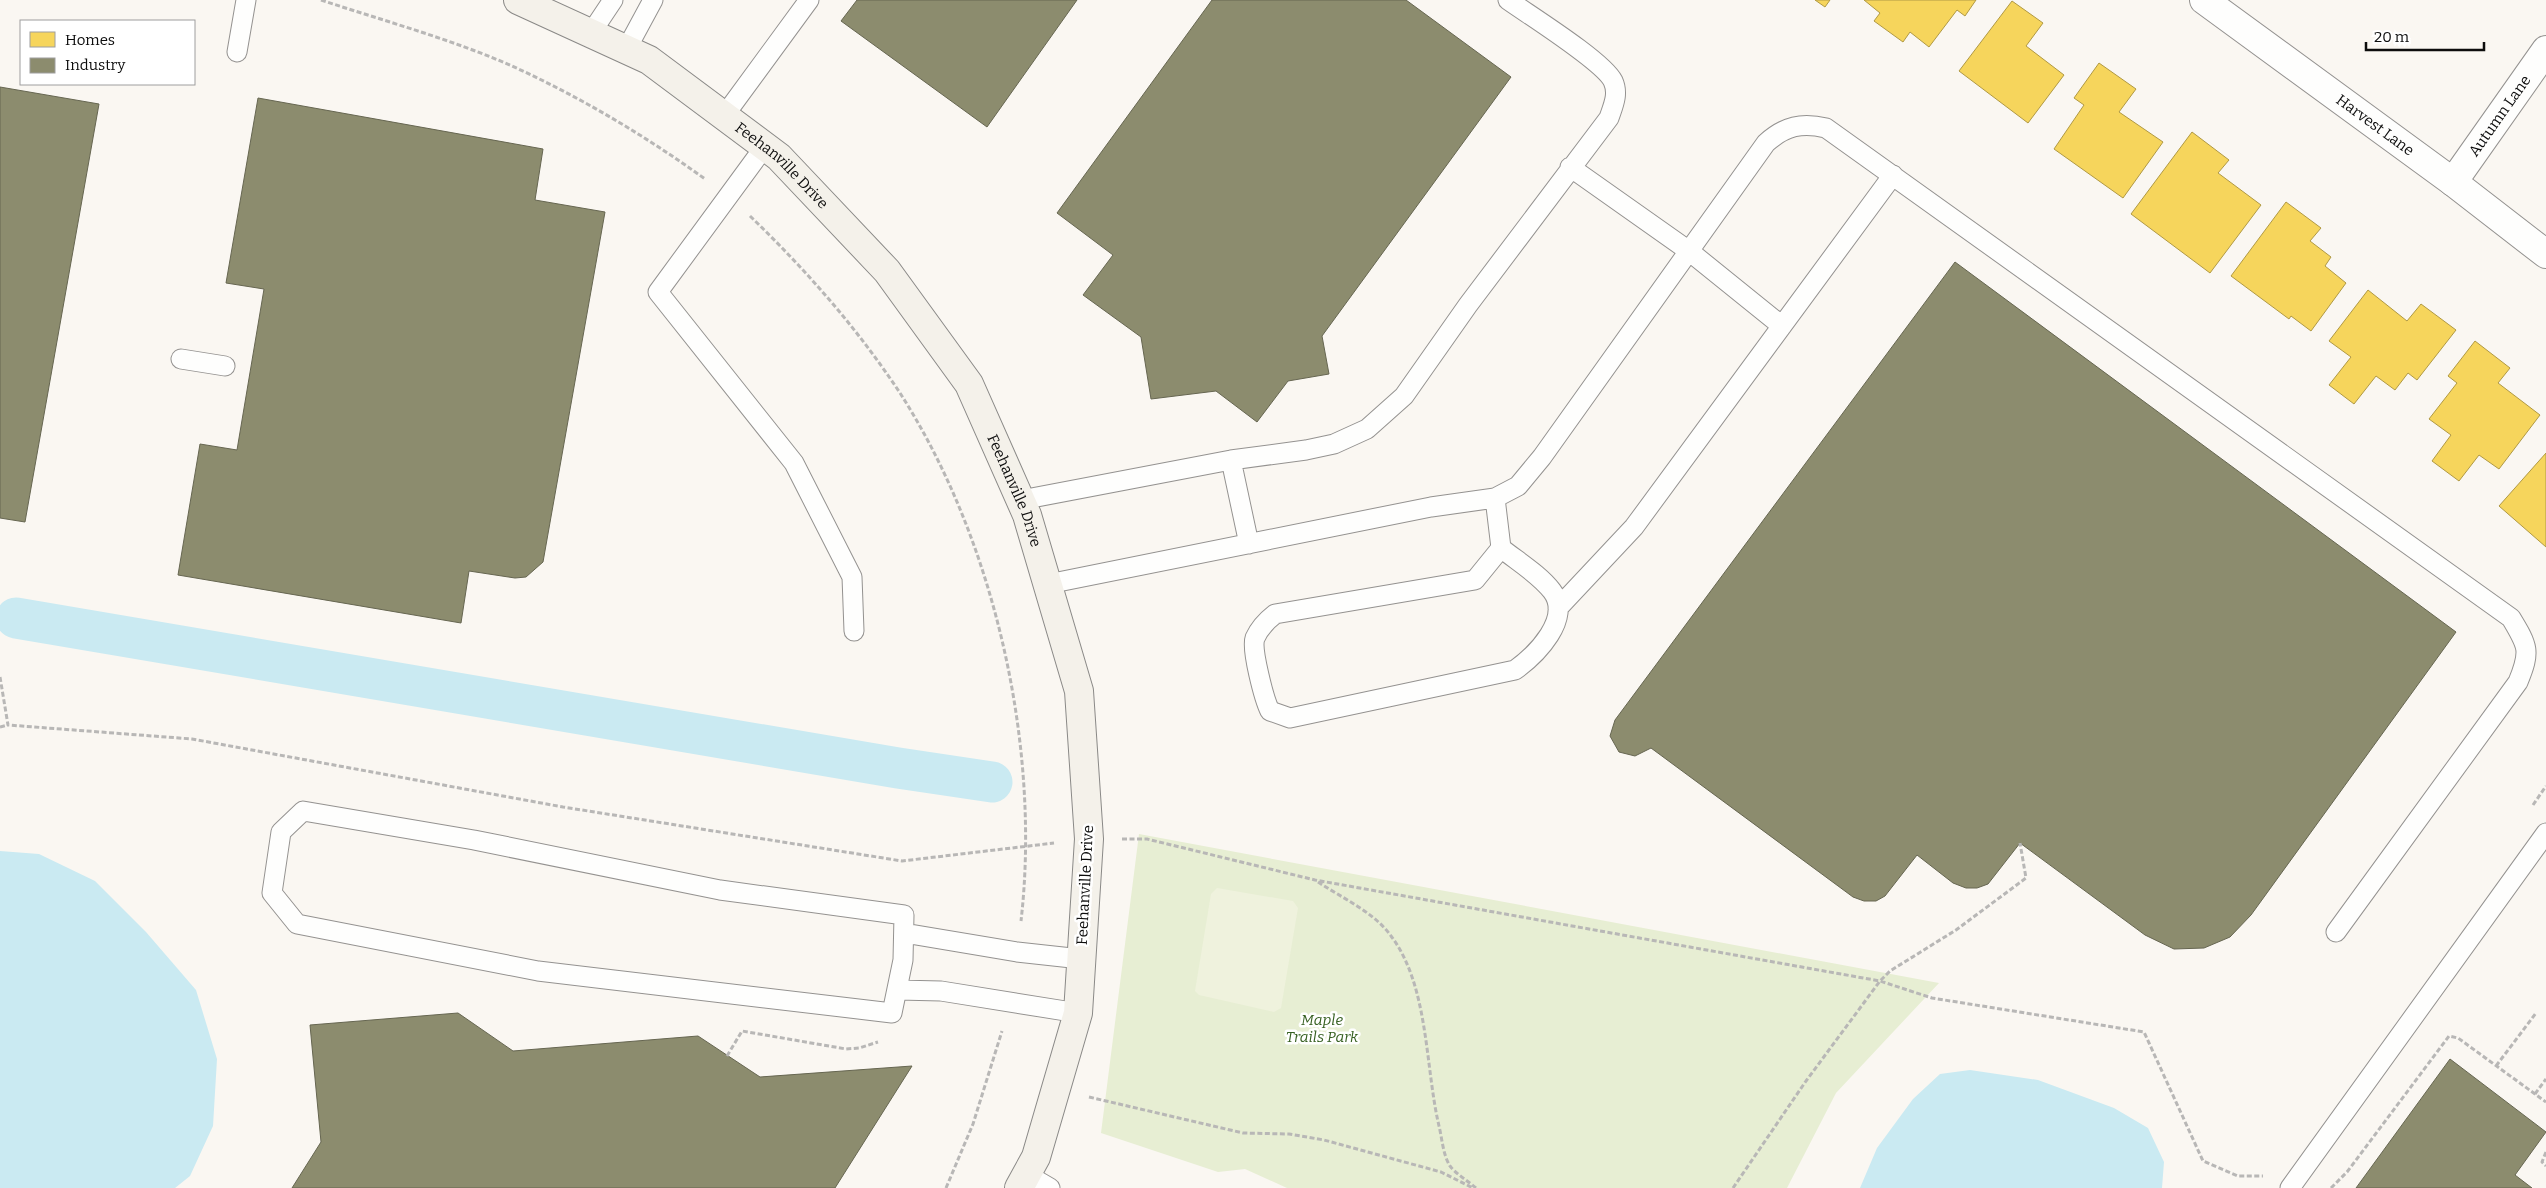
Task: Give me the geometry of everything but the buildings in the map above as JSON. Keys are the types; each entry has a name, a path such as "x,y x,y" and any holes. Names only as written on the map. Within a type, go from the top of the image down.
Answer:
{"street":[{"name":"Feehanville Drive","path":"518,0 649,60 779,156 887,271 969,384 1021,500 1079,690 1089,839 1078,1013 1036,1157 1022,1181"},
{"name":"Harvest Lane","path":"2204,0 2453,182 2546,254"},
{"name":"Autumn Lane","path":"2453,182 2546,50"}],"lane":[{"path":"237,52 246,0"},
{"path":"591,33 613,0"},
{"path":"626,50 653,0"},
{"path":"724,116 809,0"},
{"path":"1021,500 1231,460 1334,444 1368,429 1404,396 1468,305 1570,167 1609,118 1616,100 1613,81 1599,65 1508,0"},
{"path":"1048,584 1432,507 1495,498 1518,486 1542,456 1766,143 1779,132 1795,125 1810,124 1826,128 2511,618 2523,638 2528,660 2518,682 2336,932"},
{"path":"765,146 658,292 794,463 852,577 854,631"},
{"path":"1570,167 1689,251 1782,326"},
{"path":"1501,548 1475,580 1275,614 1263,624 1254,640 1263,697 1270,711 1290,718 1515,670 1532,658 1552,632 1558,608 1634,527 1893,175"},
{"path":"181,359 225,366"},
{"path":"1231,460 1249,544"},
{"path":"1495,498 1501,548 1553,592 1558,608"},
{"path":"303,810 474,840 720,890 904,915 904,960 898,990 892,1012 538,971 297,924 272,893 280,832 303,810"},
{"path":"2290,1188 2546,833"},
{"path":"904,933 1017,952 1081,959"},
{"path":"898,990 941,991 1078,1013"},
{"path":"1022,1181 1050,1188"}],"path":[{"path":"0,677 8,725"},
{"path":"0,727 8,725 192,739 562,808 902,861 1024,846"},
{"path":"1147,839 1315,880 1880,981 1932,998 2144,1032 2203,1161 2238,1176 2267,1176"},
{"path":"1732,1188 1880,981 1890,971 1956,930 2026,878 2020,842"},
{"path":"1315,880 1371,916 1390,934 1399,948 1416,992 1427,1051 1432,1096 1445,1151 1450,1166 1475,1188"},
{"path":"2496,1066 2536,1013"},
{"path":"2331,1188 2348,1172 2449,1036 2458,1038 2546,1102"},
{"path":"2535,1094 2546,1079"},
{"path":"1055,1089 1243,1133 1289,1134 1324,1140 1441,1172 1475,1188"},
{"path":"2546,1152 2542,1162 2546,1166"}],"green space":[{"name":"Maple Trails Park","path":"1139,834 1939,983 1836,1093 1787,1188 1287,1188 1245,1169 1218,1172 1101,1133"},
{"path":"1217,888 1293,901 1298,908 1281,1008 1274,1012 1199,995 1195,991 1211,894"}],"water":[{"path":"0,851 39,854 95,881 146,932 196,990 217,1059 213,1126 190,1176 175,1188 0,1188"},
{"path":"1970,1070 2038,1080 2114,1108 2148,1128 2164,1162 2162,1188 1860,1188 1877,1148 1913,1099 1940,1074"}],"waterway":[{"path":"16,618 898,768 992,782"}]}
